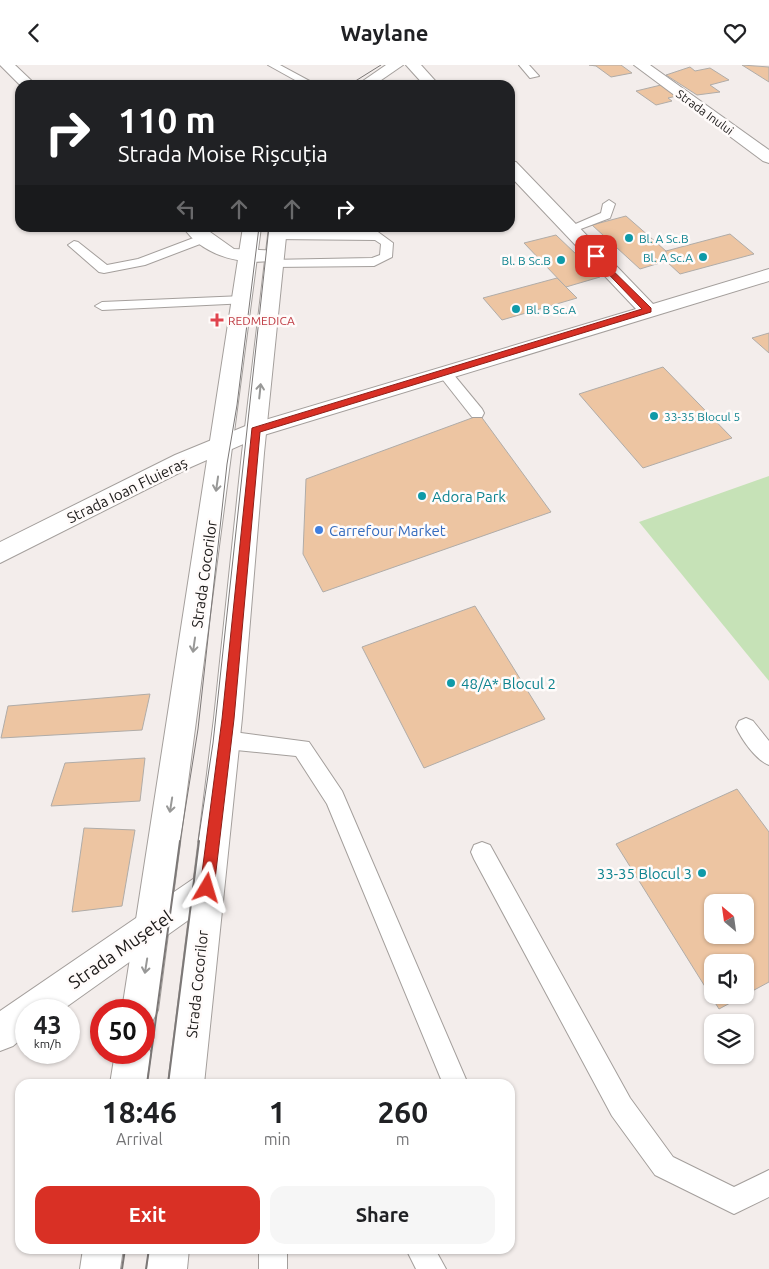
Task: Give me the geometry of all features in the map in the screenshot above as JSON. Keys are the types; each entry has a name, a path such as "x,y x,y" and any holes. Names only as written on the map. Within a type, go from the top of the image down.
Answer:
{"street":[{"path":"6,65 23,80"},
{"path":"350,80 373,65"},
{"path":"372,80 396,65"},
{"path":"413,65 427,80"},
{"name":"Strada Inului","path":"641,65 769,158"},
{"path":"515,172 648,310"},
{"path":"198,233 225,254 267,244"},
{"name":"Strada Cocorilor","path":"142,999 243,300 267,244"},
{"name":"Strada Cocorilor","path":"187,1079 207,888 226,740 256,430 267,244"},
{"name":"Strada Ioan Fluieraș","path":"0,553 222,443 256,430 769,275"},
{"name":"Strada Mușețel","path":"48,999 207,888"},
{"path":"0,1033 15,1022"},
{"path":"129,1079 131,1064"},
{"path":"100,1269 102,1254"},
{"path":"167,1269 168,1254"}],"lane":[{"path":"273,65 302,80"},
{"path":"524,65 534,76"},
{"path":"570,229 606,215 609,204"},
{"path":"74,245 104,269 141,262 198,233"},
{"path":"378,236 386,243 386,257 374,262 267,244 378,236"},
{"path":"102,306 243,300"},
{"path":"444,372 477,413"},
{"path":"746,727 769,756"},
{"path":"226,740 302,748 314,763 335,798 454,1079"},
{"path":"482,852 621,1107 664,1166 734,1201 769,1183"},
{"path":"273,1254 273,1269"},
{"path":"423,1254 432,1269"}],"green space":[{"path":"769,476 769,681 639,522"}],"building":[{"path":"589,65 621,65 632,73 611,77 596,66"},
{"path":"742,65 769,67 769,82"},
{"path":"690,67 695,71 710,68 729,80 710,85 720,92 697,95 666,75"},
{"path":"661,85 677,96 668,98 672,101 656,105 636,91"},
{"name":"Bl. A Sc.B","path":"626,216 666,251 666,261 640,269 592,225"},
{"name":"Bl. A Sc.A","path":"730,234 754,254 680,274 666,261 666,251"},
{"name":"Bl. B Sc.B","path":"556,235 600,277 566,287 524,243"},
{"name":"Bl. B Sc.A","path":"557,278 577,298 502,320 483,298"},
{"path":"769,333 769,353 752,338"},
{"name":"33-35 Blocul 5","path":"663,367 732,438 643,468 579,394"},
{"name":"Adora Park","path":"480,415 551,512 323,592 303,554 306,479"},
{"name":"48/A* Blocul 2","path":"475,606 545,719 424,768 362,647"},
{"path":"150,694 142,730 1,738 8,706"},
{"path":"145,758 140,801 51,806 65,763"},
{"name":"33-35 Blocul 3","path":"737,789 769,832 769,982 754,990 754,954 704,954 704,985 616,844"},
{"path":"84,828 135,830 122,906 72,912"},
{"name":"33-35 Blocul 3","path":"716,1004 728,1004 719,1009"}],"tram line":[{"path":"357,80 381,65"},
{"path":"180,842 198,729 227,464 237,405 258,232"},
{"path":"198,842 213,743 268,232"},
{"path":"148,1079 180,841"},
{"path":"169,1079 199,841"},
{"path":"122,1269 124,1254"},
{"path":"146,1269 148,1254"}],"place":[{"name":"Bl. A Sc.B","path":"629,238"},
{"name":"Bl. A Sc.A","path":"703,257"},
{"name":"Bl. B Sc.B","path":"561,260"},
{"name":"Bl. B Sc.A","path":"516,309"},
{"name":"REDMEDICA","path":"217,320"},
{"name":"33-35 Blocul 5","path":"654,416"},
{"name":"Adora Park","path":"422,496"},
{"name":"Carrefour Market","path":"319,530"},
{"name":"48/A* Blocul 2","path":"451,683"},
{"name":"33-35 Blocul 3","path":"702,873"}],"route":[{"path":"207,888 228,719 256,430 648,310 596,256"}]}
